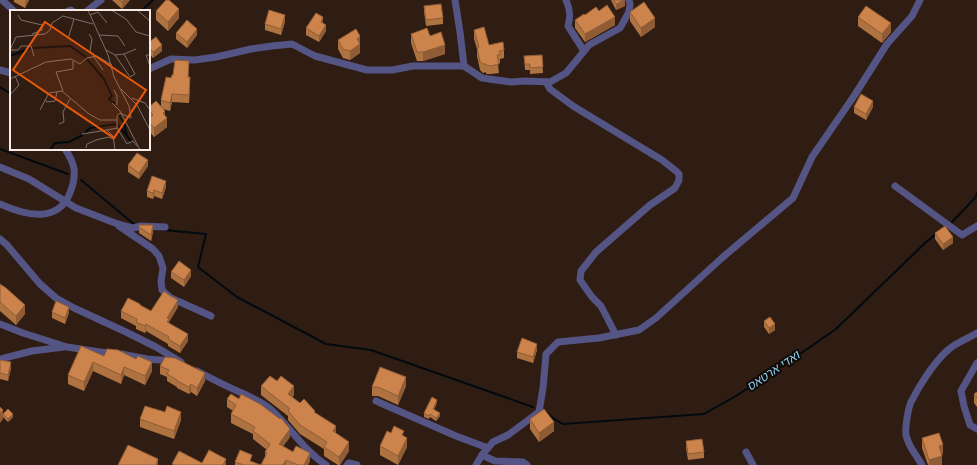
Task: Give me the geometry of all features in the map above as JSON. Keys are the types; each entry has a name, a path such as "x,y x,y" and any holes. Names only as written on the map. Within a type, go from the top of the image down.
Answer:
{"street":[{"path":"2,0 13,10"},
{"path":"88,10 101,0"},
{"path":"455,0 464,66"},
{"path":"566,0 570,8 568,26 584,52"},
{"path":"150,69 171,59 194,60 251,49 292,44 314,56 367,70 392,70 413,66 464,66 482,78 511,82 550,82 566,73 589,45 620,28 629,12 629,0"},
{"path":"476,465 493,442 508,435 538,412 543,388 546,354 558,342 599,338 639,330 656,318 793,198 812,157 854,96 887,44 912,16 920,0"},
{"path":"0,70 10,73"},
{"path":"546,82 550,89 573,106 662,160 679,174 679,180 675,188 650,205 596,252 581,271 580,280 592,297 601,306 616,335"},
{"path":"0,204 24,213 39,215 58,210 69,197 74,180 75,170 72,159 66,150"},
{"path":"0,167 29,179 76,208 115,224 133,228 141,226 165,227"},
{"path":"895,186 962,235 977,226"},
{"path":"115,224 153,250 159,256 163,268 161,280 162,290 171,298 210,316"},
{"path":"0,239 40,284 56,298 156,347 178,361 268,407 301,444 317,460 326,465"},
{"path":"0,324 67,347 147,359 178,361"},
{"path":"922,465 911,448 906,435 906,423 910,404 922,383 937,362 949,349 977,333"},
{"path":"0,359 32,351 67,347"},
{"path":"977,363 961,391 970,425 977,429"},
{"path":"376,401 456,436 488,448"},
{"path":"746,452 753,465"},
{"path":"482,455 495,461 523,462 527,465"},
{"path":"347,465 349,463 357,465"}],"building":[{"path":"166,0 169,0 179,9 168,22 156,11"},
{"path":"614,0 624,0 616,4"},
{"path":"644,2 655,18 641,28 630,12"},
{"path":"441,4 443,18 426,20 424,6"},
{"path":"607,5 615,17 585,34 575,20 596,7 599,11"},
{"path":"866,6 891,23 882,34 858,17"},
{"path":"269,10 285,15 281,29 265,24"},
{"path":"316,13 323,17 321,22 326,25 319,36 306,28"},
{"path":"187,20 197,29 187,42 176,33"},
{"path":"484,27 489,45 503,42 504,50 499,51 500,55 497,55 499,64 491,66 480,62 477,47 479,47 474,30"},
{"path":"427,28 430,36 441,32 445,45 423,52 417,52 411,34"},
{"path":"356,29 360,36 357,39 360,44 350,51 343,49 338,40"},
{"path":"156,37 162,45 153,52 150,48 150,41"},
{"path":"542,55 543,67 530,68 530,64 525,64 524,56"},
{"path":"175,60 189,61 189,95 172,94 170,103 161,100 166,77 171,78 173,75"},
{"path":"861,94 873,101 866,114 854,107"},
{"path":"156,101 165,111 163,113 167,118 154,128 150,123 150,117 153,115 150,111 150,106"},
{"path":"137,153 148,160 139,173 128,165"},
{"path":"152,176 166,181 162,193 154,190 153,193 147,191"},
{"path":"139,225 153,225 151,235 139,227"},
{"path":"945,226 953,237 943,244 935,233"},
{"path":"179,261 191,270 184,280 171,272"},
{"path":"0,284 25,305 16,316 0,302"},
{"path":"164,291 178,300 167,318 169,319 167,322 188,334 180,346 168,339 169,337 146,324 145,326 136,322 137,319 121,311 128,298 151,311"},
{"path":"56,301 69,307 65,318 52,312"},
{"path":"770,317 775,324 769,328 764,321"},
{"path":"522,338 537,344 533,357 517,352"},
{"path":"81,346 104,356 107,349 118,350 136,359 138,356 152,362 145,376 124,367 121,375 93,362 84,382 68,375"},
{"path":"165,357 175,358 205,373 197,388 191,384 189,387 167,374 169,370 160,366"},
{"path":"0,360 11,362 8,375 0,373"},
{"path":"380,367 406,377 398,396 378,387 372,387"},
{"path":"270,376 277,381 281,376 294,386 288,394 300,403 304,399 315,411 314,412 336,426 333,431 349,442 339,457 324,447 327,442 300,425 288,411 290,409 261,386"},
{"path":"231,394 239,399 241,394 260,404 280,419 281,418 290,429 279,444 293,452 296,446 310,453 304,465 298,465 286,460 283,465 261,465 267,453 265,452 270,444 253,431 255,427 231,414 236,405 227,399"},
{"path":"432,397 437,400 433,409 440,413 436,418 430,414 429,416 424,413"},
{"path":"145,406 165,412 167,406 181,412 174,431 140,419"},
{"path":"0,407 3,410 0,414"},
{"path":"8,409 13,414 8,419 3,414"},
{"path":"544,409 554,422 539,433 530,419"},
{"path":"394,426 404,431 402,435 407,438 398,456 380,446 387,431 391,433"},
{"path":"939,433 943,445 939,446 942,456 929,460 922,438"},
{"path":"702,439 704,452 688,454 686,441"},
{"path":"128,445 158,459 156,465 118,465"},
{"path":"209,450 226,459 223,465 172,464 179,451 202,463"},
{"path":"240,450 252,455 250,461 261,465 244,465 235,462"}],"waterway":[{"path":"142,10 153,0"},
{"path":"0,87 10,93"},
{"path":"0,149 68,174"},
{"path":"81,180 135,225"},
{"name":"ואדי ארטאס","path":"952,222 975,198 977,193"},
{"path":"164,230 206,234 198,267 237,297 326,344 371,350 533,407"},
{"name":"ואדי ארטאס","path":"546,412 563,424 704,414 736,396 836,329 936,234"}]}
